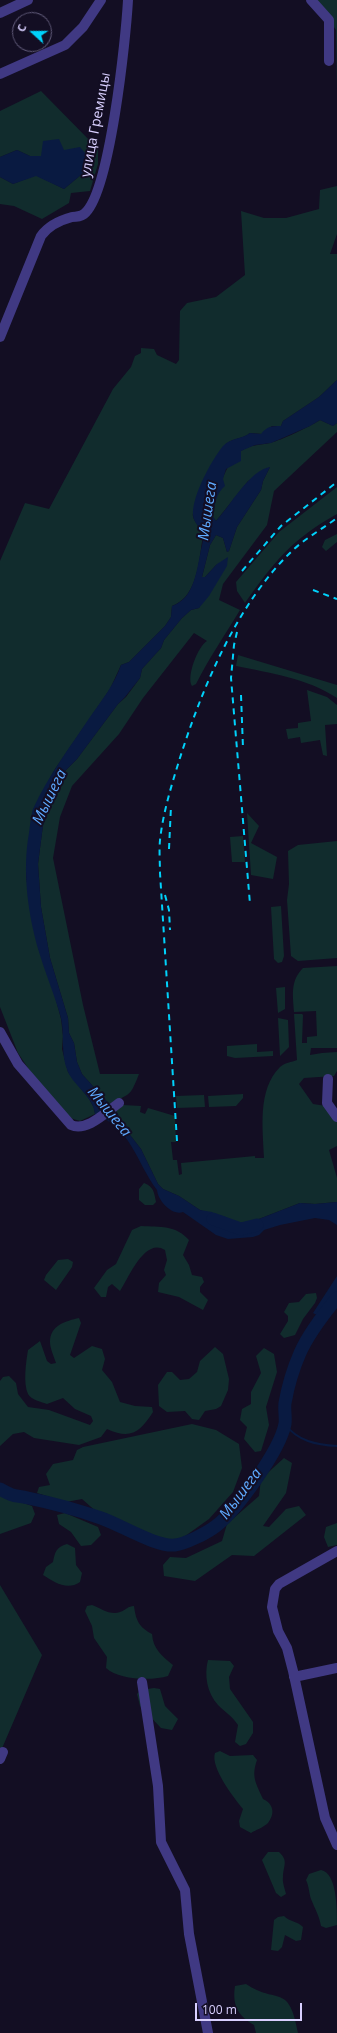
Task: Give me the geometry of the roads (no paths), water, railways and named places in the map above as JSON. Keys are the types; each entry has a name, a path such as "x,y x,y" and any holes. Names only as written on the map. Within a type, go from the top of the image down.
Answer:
{"street":[{"path":"0,13 28,0"},
{"path":"0,74 65,45 83,27 101,0"},
{"name":"улица Гремицы","path":"0,337 41,236 55,224 84,214 96,194 107,154 117,100 126,40 128,0"},
{"path":"311,0 329,20 329,61"},
{"path":"0,1032 18,1064 65,1121 76,1128 85,1126 92,1122 119,1103"},
{"path":"328,1079 327,1103 337,1117"},
{"path":"337,1551 279,1584 274,1589 272,1607 278,1631 287,1648 325,1818 337,1845"},
{"path":"294,1677 337,1668"},
{"path":"142,1682 158,1786 161,1842 185,1890 189,1934 208,2033"}],"water":[{"path":"59,139 64,150 80,147 90,159 87,170 64,189 36,176 13,184 0,177 0,157 17,150 30,156 41,156 43,141"},
{"path":"337,380 337,423 333,426 320,420 271,443 255,445 241,451 241,461 226,469 223,479 225,486 219,492 214,508 213,517 216,521 248,481 255,475 270,467 263,481 261,490 237,527 229,551 227,552 223,538 216,535 210,545 202,577 205,577 217,564 228,557 227,566 209,596 199,608 191,610 182,618 164,640 161,648 142,669 140,678 118,704 77,759 63,773 43,825 38,864 41,907 50,958 68,1018 69,1033 74,1043 77,1062 82,1074 118,1114 119,1121 141,1149 158,1184 163,1189 179,1196 200,1210 212,1212 216,1216 220,1215 226,1217 229,1224 236,1229 300,1203 315,1204 337,1202 337,1225 329,1220 315,1218 280,1225 264,1230 259,1235 253,1237 228,1239 216,1235 183,1212 174,1212 166,1207 125,1137 107,1120 95,1114 91,1102 68,1072 63,1052 61,1018 39,952 29,908 26,878 27,848 33,809 52,773 107,692 121,665 129,662 165,626 171,617 172,606 179,603 189,592 197,570 203,536 193,518 194,507 203,479 218,452 226,443 233,440 250,433 261,434 265,429 270,427 281,426 283,421 319,397"},
{"path":"337,1276 337,1302 323,1318 313,1313"}],"waterway":[{"name":"Мышега","path":"213,1219 241,1229 257,1225"},
{"name":"Мышега","path":"0,1489 14,1495 56,1504 92,1515 158,1543 167,1545 184,1543 207,1532 225,1518 246,1494 275,1449 285,1424 286,1397 297,1359 312,1331 337,1298"},
{"path":"285,1424 295,1434 308,1441 322,1445 337,1446"}],"railway":[{"path":"242,571 281,526 337,482"},
{"path":"177,1141 160,873 160,840 168,800 188,733 210,676 238,621 273,571 293,550 337,518"},
{"path":"313,590 337,599"},
{"path":"237,632 234,645 231,678 250,904"},
{"path":"241,695 243,748"},
{"path":"169,849 171,806"},
{"path":"165,895 169,910 170,930"}]}
